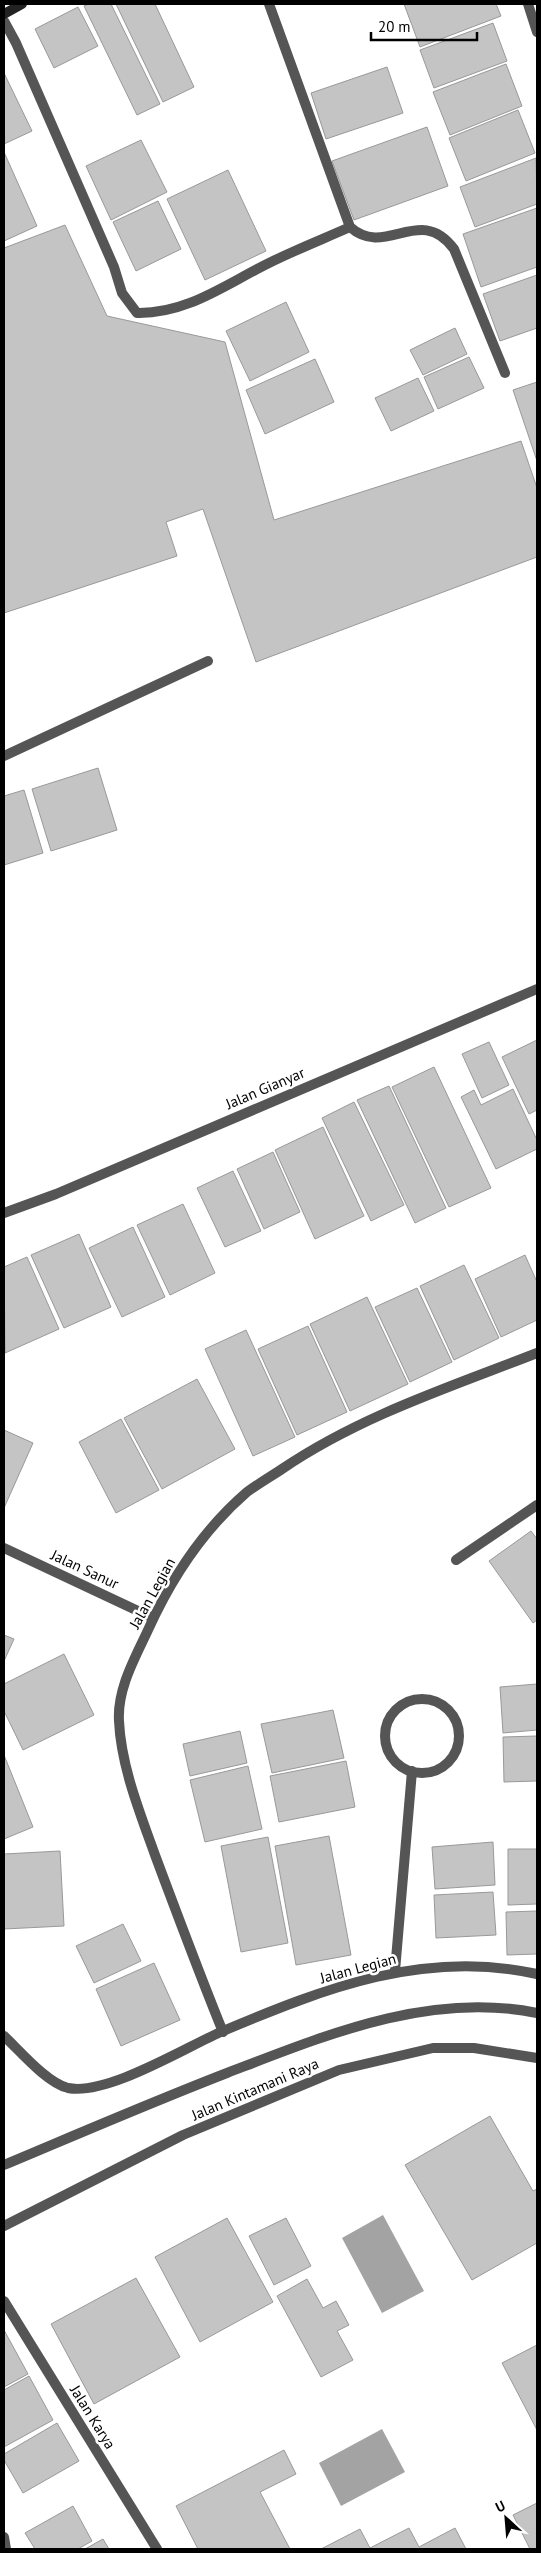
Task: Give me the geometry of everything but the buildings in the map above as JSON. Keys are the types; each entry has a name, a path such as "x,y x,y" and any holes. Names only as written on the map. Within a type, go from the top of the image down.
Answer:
{"street":[{"path":"4,14 22,4"},
{"path":"269,4 350,227 361,236 373,238 418,230 432,230 445,236 454,249 505,373"},
{"path":"528,4 537,32"},
{"path":"4,21 16,43 114,267 122,293 137,313 178,308 198,300 269,262 350,227"},
{"path":"4,756 208,661"},
{"name":"Jalan Gianyar","path":"4,1213 56,1194 537,989"},
{"name":"Jalan Legian","path":"223,2032 143,1823 122,1744 119,1722 122,1696 128,1673 153,1618 179,1572 212,1527 248,1492 306,1452 370,1419 537,1353"},
{"path":"456,1560 537,1505"},
{"name":"Jalan Sanur","path":"4,1548 153,1618"},
{"path":"428,1699 444,1706 455,1718 458,1726 459,1743 452,1759 438,1769 421,1773 412,1771 405,1768 392,1757 386,1741 387,1724 391,1716 403,1704 428,1699"},
{"path":"395,1971 412,1771"},
{"name":"Jalan Legian","path":"4,2036 47,2076 68,2088 89,2088 113,2082 223,2032 320,1993 395,1971 482,1966 537,1974"},
{"name":"Jalan Kintamani Raya","path":"4,2165 147,2104 336,2031 413,2012 462,2006 516,2009 537,2013"},
{"name":"Jalan Kintamani Raya","path":"4,2226 183,2136 339,2070 433,2048 474,2048 537,2058"},
{"name":"Jalan Karya","path":"4,2301 157,2549"},
{"path":"4,2537 6,2549"}],"shaded area":[{"path":"383,2215 424,2291 382,2313 342,2238"},
{"path":"382,2429 405,2472 341,2506 319,2463"}]}
